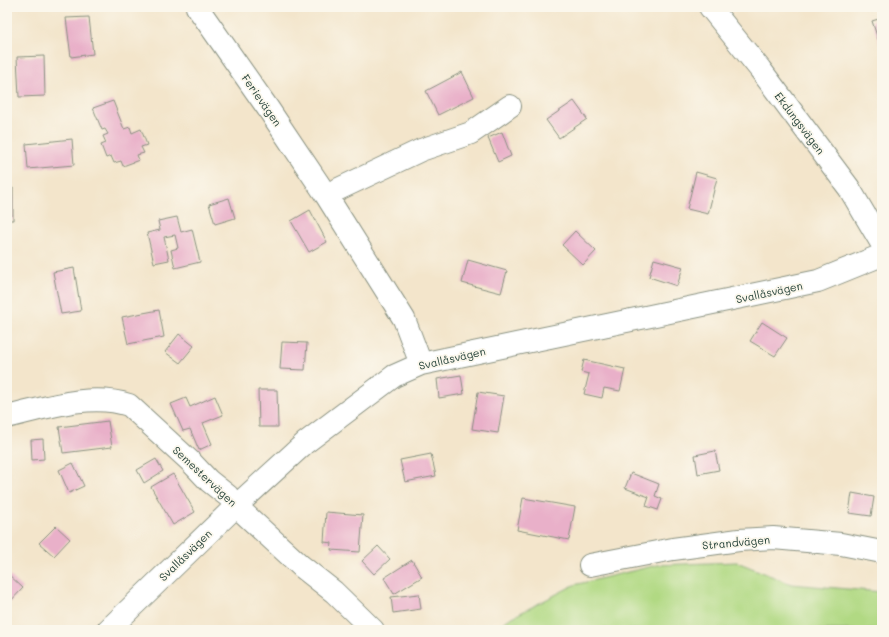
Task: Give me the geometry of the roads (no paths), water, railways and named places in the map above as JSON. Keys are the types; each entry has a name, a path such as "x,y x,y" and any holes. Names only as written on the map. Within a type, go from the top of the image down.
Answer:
{"street":[{"name":"Ferievägen","path":"197,7 267,106 326,195 404,319 421,364"},
{"name":"Ekdungsvägen","path":"710,7 760,69 849,188 882,244"},
{"path":"326,195 421,150 471,133 510,106"},
{"name":"Svallåsvägen","path":"108,630 236,506 304,443 394,376 421,364 818,281 882,255"},
{"name":"Semestervägen","path":"7,417 92,399 118,401 129,405 191,462 209,481 228,496 236,506 301,566 334,592 373,630"},
{"name":"Strandvägen","path":"590,565 673,549 739,540 766,539 809,541 841,544 882,552"}]}
